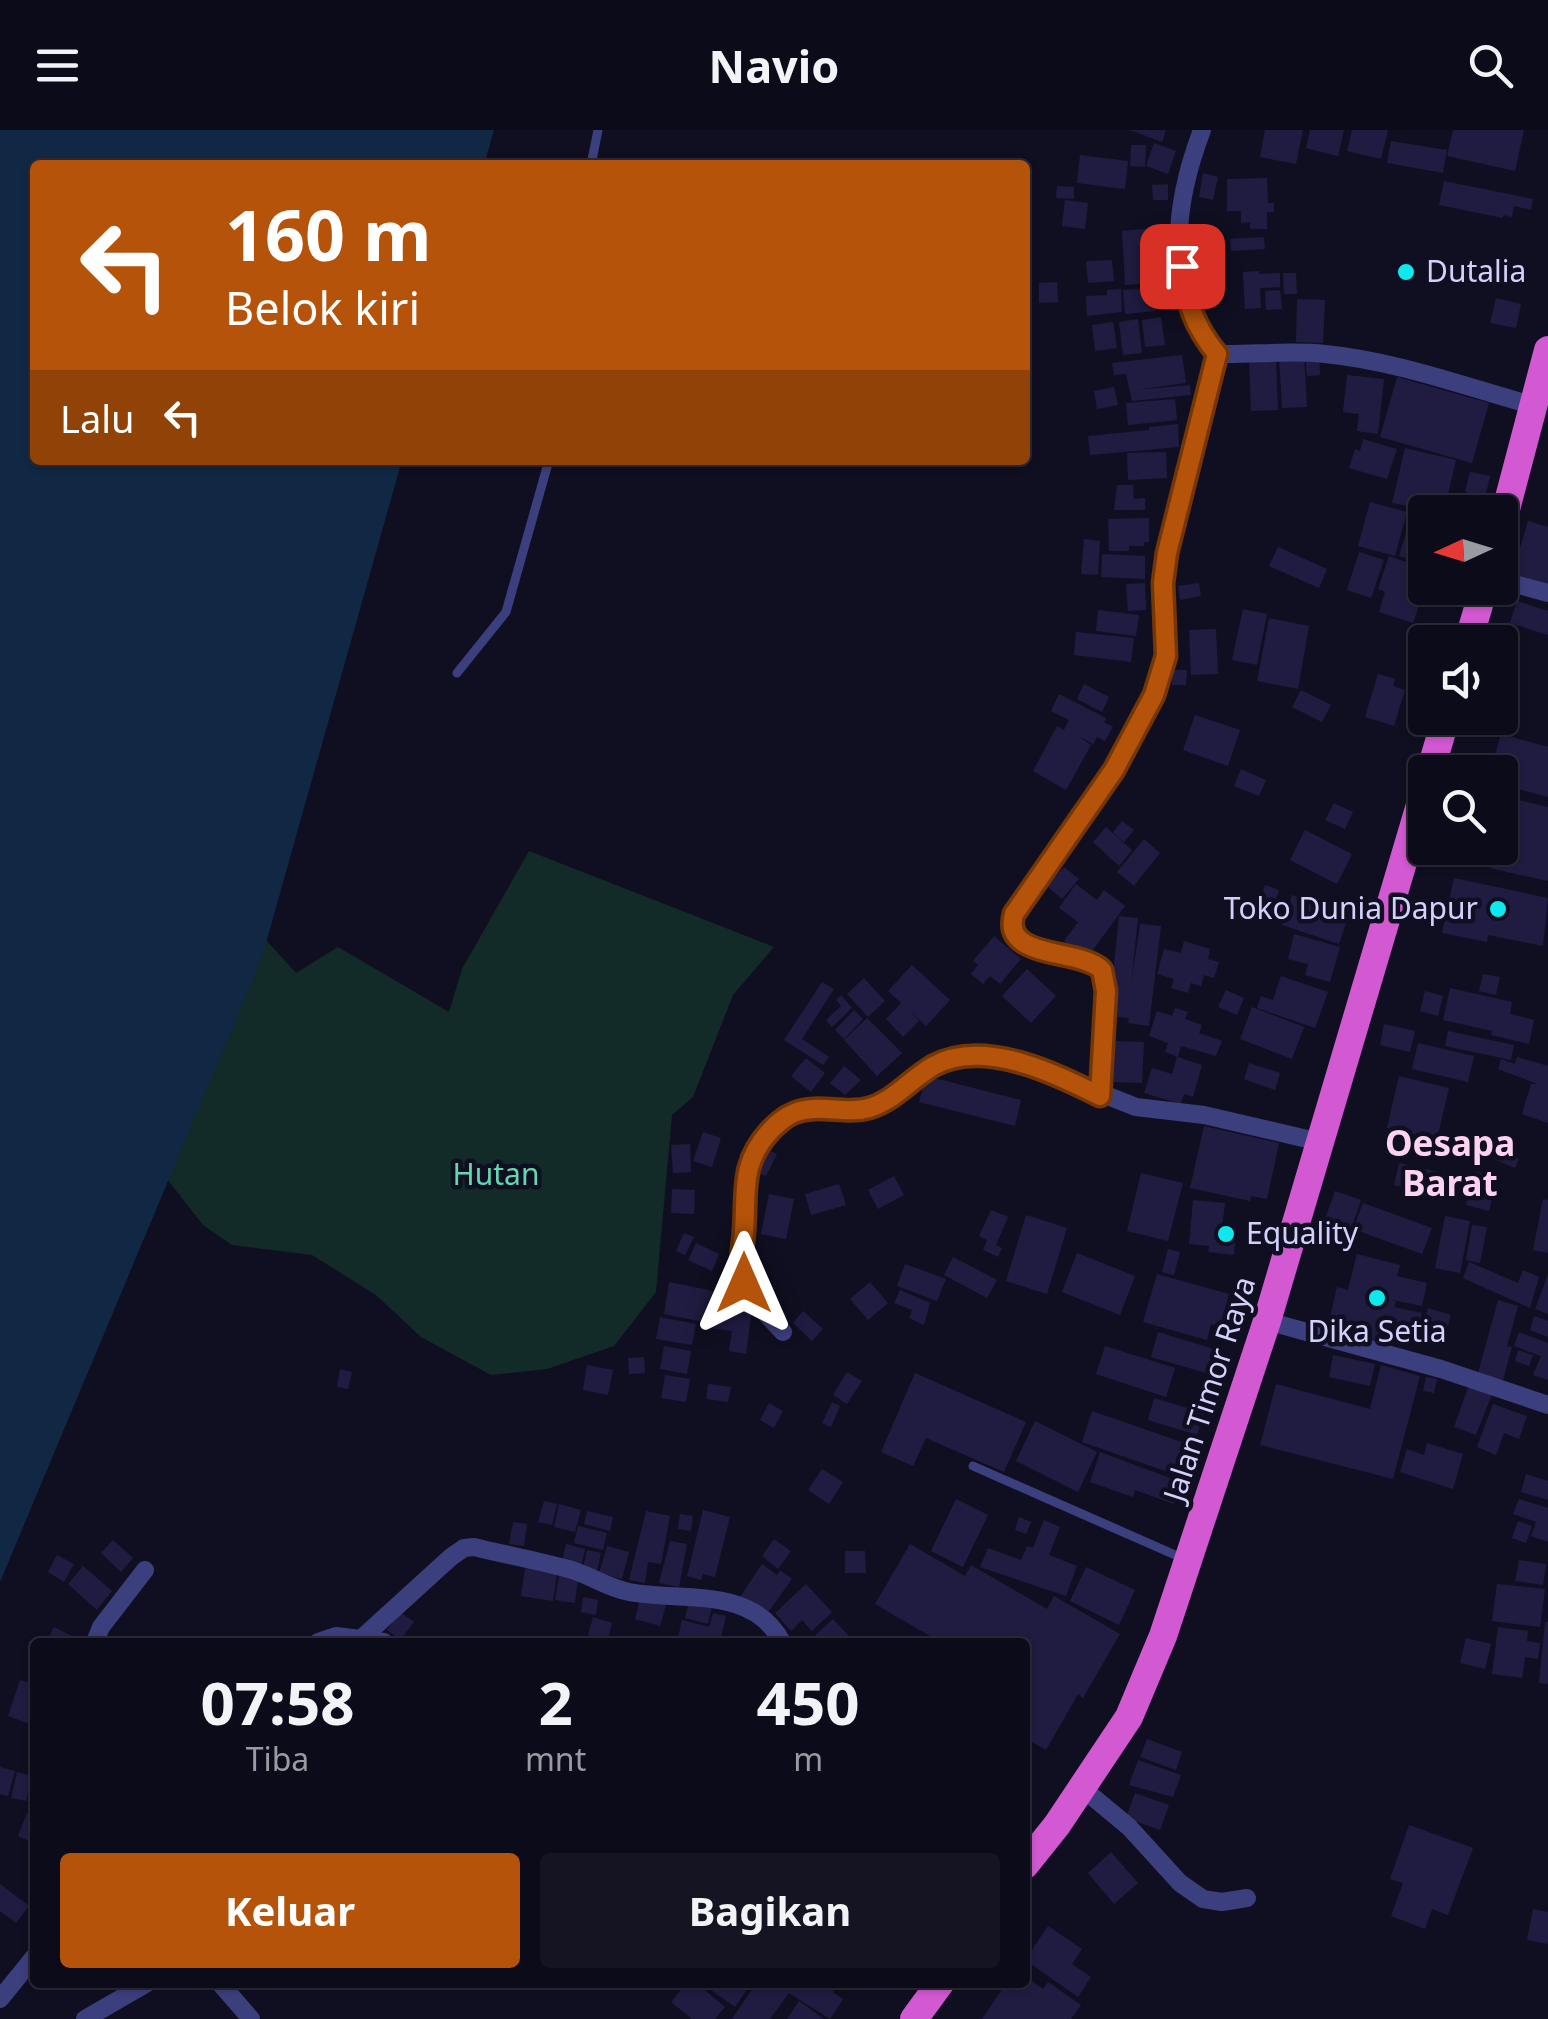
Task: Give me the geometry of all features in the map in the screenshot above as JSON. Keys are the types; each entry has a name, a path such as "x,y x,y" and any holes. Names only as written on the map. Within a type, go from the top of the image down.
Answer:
{"highway":[{"path":"1510,495 1548,350"},
{"name":"Jalan Timor Raya","path":"1030,1859 1129,1717 1163,1636 1267,1321 1408,845"},
{"path":"914,2019 937,1988"}],"street":[{"path":"1202,130 1179,213 1178,241 1190,315 1217,354 1329,354 1413,370 1535,406"},
{"path":"1100,1096 1106,991 1102,970 1090,962 1023,942 1013,931 1012,923 1014,914 1114,770 1162,677 1166,656 1163,583 1167,553 1217,354"},
{"path":"1518,585 1548,593"},
{"path":"783,1332 755,1302 740,1266 746,1172 755,1150 778,1123 796,1112 868,1108 933,1066 968,1056 1004,1060 1136,1107 1204,1115 1320,1142"},
{"path":"1267,1321 1442,1368 1548,1405"},
{"path":"330,1638 362,1638 450,1557 474,1547 575,1571 631,1592 698,1596 744,1608 768,1623 779,1638"},
{"path":"97,1638 145,1570"},
{"path":"1082,1788 1129,1827 1180,1883 1203,1899 1222,1902 1247,1898"},
{"path":"0,1999 30,1962"},
{"path":"84,2019 138,1988"},
{"path":"223,1988 251,2019"}],"lane":[{"path":"593,160 598,130"},
{"path":"457,674 506,612 548,465"},
{"path":"974,1466 1189,1561"}],"green space":[{"name":"Hutan","path":"529,851 774,947 733,995 693,1097 672,1115 656,1292 614,1346 547,1369 491,1375 421,1337 376,1295 312,1255 232,1245 203,1225 136,1139 234,905 296,973 338,947 449,1012 462,969"}],"water":[{"path":"0,130 494,130 485,160 30,160 30,465 401,465 262,957 0,1582"}],"building":[{"path":"1130,130 1166,130 1162,142"},
{"path":"1265,130 1303,130 1296,164 1260,157"},
{"path":"1310,130 1344,130 1338,156 1306,148"},
{"path":"1352,130 1388,130 1381,159 1347,151"},
{"path":"1453,130 1524,130 1515,171 1447,156"},
{"path":"1391,141 1447,150 1443,173 1387,163"},
{"path":"1154,143 1176,151 1168,174 1146,166"},
{"path":"1131,145 1146,145 1145,167 1130,166"},
{"path":"1080,155 1128,161 1125,189 1077,183"},
{"path":"1203,173 1218,177 1213,200 1199,197"},
{"path":"1267,178 1268,203 1274,203 1274,212 1267,212 1267,229 1250,229 1250,222 1241,223 1241,211 1227,211 1227,179"},
{"path":"1444,181 1533,199 1531,210 1514,206 1512,217 1503,218 1439,205"},
{"path":"1168,184 1168,200 1153,200 1152,185"},
{"path":"1057,186 1074,187 1074,199 1056,198"},
{"path":"1065,200 1088,203 1085,229 1062,226"},
{"path":"1153,228 1157,282 1125,285 1122,231"},
{"path":"1264,237 1265,249 1231,251 1230,239"},
{"path":"1204,254 1207,274 1191,276 1188,256"},
{"path":"1112,260 1114,281 1088,283 1086,261"},
{"path":"1243,272 1280,273 1280,287 1260,288 1261,308 1245,309"},
{"path":"1283,273 1296,273 1297,294 1284,294"},
{"path":"1057,282 1058,302 1039,303 1039,283"},
{"path":"1155,288 1156,311 1125,314 1123,290"},
{"path":"1121,289 1122,312 1087,316 1086,296 1107,295 1107,290"},
{"path":"1280,290 1282,309 1266,310 1265,291"},
{"path":"1496,298 1521,304 1516,328 1490,323"},
{"path":"1297,299 1325,300 1323,343 1296,342"},
{"path":"1161,317 1165,345 1145,347 1142,320"},
{"path":"1138,319 1142,353 1123,355 1119,322"},
{"path":"1113,322 1117,348 1095,351 1092,325"},
{"path":"1305,354 1319,354 1320,375 1307,376"},
{"path":"1182,355 1186,383 1136,390 1190,385 1191,395 1132,401 1126,374 1114,375 1112,363"},
{"path":"1304,355 1307,407 1282,408 1279,357"},
{"path":"1276,359 1278,410 1251,411 1249,360"},
{"path":"1347,375 1384,379 1378,434 1357,431 1359,414 1343,412"},
{"path":"1397,377 1489,403 1472,463 1380,437"},
{"path":"1114,387 1118,405 1097,409 1094,391"},
{"path":"1175,399 1177,420 1128,425 1126,403"},
{"path":"1178,424 1179,447 1090,455 1088,436"},
{"path":"1363,439 1397,449 1387,479 1349,468"},
{"path":"1405,448 1456,460 1448,495 1408,495 1408,506 1392,503"},
{"path":"1166,452 1167,478 1128,480 1127,453"},
{"path":"1470,472 1490,476 1485,495 1465,492"},
{"path":"1117,485 1133,485 1134,499 1145,498 1145,510 1114,510"},
{"path":"1370,502 1407,512 1395,556 1358,546"},
{"path":"1149,518 1149,542 1129,546 1129,551 1109,551 1108,519"},
{"path":"1528,521 1548,527 1548,585 1518,576 1518,554"},
{"path":"1407,529 1408,529 1408,559 1399,556"},
{"path":"1084,539 1100,541 1098,575 1081,574"},
{"path":"1278,547 1327,569 1319,588 1269,566"},
{"path":"1359,552 1384,560 1371,598 1347,590"},
{"path":"1102,554 1145,556 1145,579 1101,577"},
{"path":"1389,556 1408,563 1408,605 1419,605 1413,623 1379,612 1385,592 1378,589"},
{"path":"1145,583 1146,610 1128,611 1126,584"},
{"path":"1199,583 1201,596 1180,600 1178,586"},
{"path":"1518,601 1548,611 1548,635 1518,625 1510,623"},
{"path":"1243,609 1267,614 1257,665 1232,660"},
{"path":"1098,610 1139,615 1136,636 1096,631"},
{"path":"1269,618 1309,626 1298,689 1257,681"},
{"path":"1216,629 1218,674 1191,675 1189,630"},
{"path":"1076,632 1134,638 1131,662 1074,655"},
{"path":"1172,670 1187,670 1186,685 1172,685"},
{"path":"1378,674 1395,679 1393,686 1405,690 1394,726 1365,717"},
{"path":"1084,684 1109,697 1102,712 1077,699"},
{"path":"1301,690 1331,705 1322,722 1292,707"},
{"path":"1059,694 1106,718 1104,722 1113,727 1105,741 1097,737 1093,744 1078,736 1091,745 1066,790 1033,771 1057,726 1064,730 1069,720 1051,711"},
{"path":"1195,715 1240,730 1228,766 1183,750"},
{"path":"1501,735 1548,747 1548,797 1518,789 1518,755 1495,755"},
{"path":"1241,769 1266,780 1259,796 1234,786"},
{"path":"1518,800 1548,807 1548,881 1489,868 1518,865"},
{"path":"1334,803 1353,812 1345,829 1325,820"},
{"path":"1122,821 1134,830 1124,842 1113,832"},
{"path":"1106,827 1132,850 1119,866 1093,842"},
{"path":"1305,830 1352,854 1337,884 1290,860"},
{"path":"1144,839 1160,853 1134,886 1117,872"},
{"path":"1064,867 1079,879 1062,899 1047,886"},
{"name":"Toko Dunia Dapur","path":"1454,878 1548,898 1543,946 1488,935 1487,942 1442,933"},
{"path":"1076,884 1097,900 1104,890 1125,906 1087,958 1064,941 1078,922 1059,908"},
{"path":"1265,885 1279,890 1272,911 1258,906"},
{"path":"1292,895 1349,914 1339,944 1282,925"},
{"path":"1119,916 1138,918 1131,984 1140,924 1161,926 1149,1026 1109,1016"},
{"path":"1294,934 1340,947 1330,982 1305,975 1308,964 1288,959"},
{"path":"994,936 1021,959 1000,984 990,976 983,984 971,974 978,965 973,961"},
{"path":"1184,941 1210,949 1208,959 1219,962 1214,978 1204,975 1201,986 1191,983 1188,993 1171,988 1174,979 1157,974 1164,949 1181,953"},
{"path":"912,965 950,1000 926,1026 910,1011 919,1021 903,1037 886,1019 901,1003 888,991"},
{"path":"1027,969 1056,996 1031,1023 1002,996"},
{"path":"1483,974 1500,977 1496,995 1479,991"},
{"path":"1281,976 1328,992 1315,1028 1257,1008 1261,996 1273,1000"},
{"path":"864,978 885,1001 868,1017 847,994"},
{"path":"822,982 834,989 802,1039 829,1057 823,1065 784,1040"},
{"path":"1450,988 1512,1002 1510,1014 1534,1020 1529,1044 1443,1020"},
{"path":"1226,990 1244,998 1237,1015 1218,1007"},
{"path":"1425,991 1443,996 1438,1016 1420,1011"},
{"path":"841,995 852,1008 832,1027 826,1020 841,1006 836,1000"},
{"path":"1252,1007 1304,1027 1292,1059 1240,1039"},
{"path":"1175,1008 1188,1012 1185,1019 1202,1025 1199,1033 1222,1041 1216,1056 1181,1046 1178,1057 1165,1052 1168,1043 1149,1036 1157,1011 1172,1016"},
{"path":"854,1010 863,1019 844,1039 835,1030"},
{"path":"867,1018 902,1053 877,1076 844,1040"},
{"path":"1384,1024 1415,1031 1410,1052 1380,1045"},
{"path":"1448,1031 1514,1045 1511,1060 1445,1046"},
{"path":"1115,1041 1144,1042 1142,1083 1113,1082"},
{"path":"1418,1043 1474,1056 1468,1082 1412,1069"},
{"path":"1177,1057 1202,1065 1193,1097 1184,1094 1181,1104 1144,1093 1152,1068 1172,1074"},
{"path":"1517,1057 1548,1066 1548,1123 1522,1114 1531,1084 1538,1084 1498,1069 1501,1059 1515,1064"},
{"path":"806,1058 825,1073 811,1092 791,1076"},
{"path":"1249,1063 1280,1073 1275,1090 1244,1079"},
{"path":"844,1066 861,1080 845,1095 830,1083"},
{"path":"926,1076 1021,1100 1015,1126 919,1102"},
{"path":"1399,1076 1449,1088 1437,1139 1387,1128"},
{"path":"1204,1126 1279,1143 1267,1199 1251,1196 1250,1201 1190,1188"},
{"path":"703,1132 721,1138 712,1167 693,1161"},
{"path":"1504,1136 1517,1141 1511,1155 1519,1159 1515,1168 1494,1159"},
{"path":"690,1144 691,1172 673,1173 671,1145"},
{"path":"761,1147 777,1154 766,1176 749,1169"},
{"path":"1399,1163 1461,1177 1456,1199 1394,1185"},
{"path":"1474,1171 1497,1177 1489,1211 1466,1205"},
{"path":"1141,1173 1183,1183 1168,1241 1127,1231"},
{"path":"894,1176 904,1195 878,1209 868,1190"},
{"path":"839,1184 846,1205 811,1215 805,1194"},
{"path":"672,1189 695,1190 694,1214 671,1213"},
{"path":"1335,1191 1361,1200 1351,1229 1325,1219"},
{"path":"769,1194 794,1199 786,1239 761,1234"},
{"path":"1543,1199 1548,1200 1548,1253 1533,1250"},
{"path":"1193,1200 1225,1203 1222,1228 1236,1230 1234,1255 1208,1252 1209,1246 1189,1244"},
{"path":"1363,1203 1432,1228 1422,1254 1353,1229"},
{"path":"991,1210 1008,1217 996,1245 1002,1248 998,1257 983,1250 987,1240 979,1236"},
{"path":"1026,1215 1067,1228 1047,1294 1006,1281"},
{"path":"1445,1216 1470,1221 1460,1273 1435,1268"},
{"path":"1472,1225 1487,1227 1480,1263 1466,1260"},
{"path":"684,1233 694,1237 685,1255 676,1251"},
{"path":"696,1243 719,1254 712,1271 688,1260"},
{"path":"1168,1249 1180,1252 1174,1275 1162,1272"},
{"path":"1077,1253 1135,1276 1120,1315 1062,1292"},
{"path":"1357,1254 1400,1265 1397,1276 1427,1283 1422,1306 1392,1300 1396,1302 1394,1307 1422,1313 1416,1341 1402,1337 1400,1343 1386,1339 1385,1344 1327,1331 1337,1287 1348,1290"},
{"path":"953,1257 997,1280 987,1298 944,1275"},
{"path":"1469,1262 1518,1283 1523,1270 1539,1277 1530,1308 1463,1278"},
{"path":"905,1264 946,1279 937,1301 897,1286"},
{"path":"1157,1274 1229,1294 1220,1326 1211,1324 1207,1340 1143,1322"},
{"path":"1548,1274 1548,1314 1535,1309"},
{"path":"669,1282 713,1291 708,1323 664,1314"},
{"path":"870,1282 888,1303 868,1320 850,1299"},
{"path":"900,1290 930,1303 924,1325 909,1318 912,1310 894,1303"},
{"path":"1498,1300 1518,1306 1503,1380 1478,1373"},
{"path":"714,1303 752,1309 746,1354 729,1351 732,1331 710,1328"},
{"path":"1428,1308 1451,1315 1447,1330 1424,1324"},
{"path":"803,1311 823,1329 812,1341 793,1323"},
{"path":"1534,1316 1548,1321 1548,1337 1530,1330"},
{"path":"660,1317 696,1324 692,1345 656,1339"},
{"path":"1158,1332 1220,1351 1213,1375 1151,1357"},
{"path":"1519,1332 1548,1343 1548,1380 1533,1375 1541,1356 1514,1346"},
{"path":"664,1346 691,1351 687,1374 660,1369"},
{"path":"1105,1346 1175,1368 1166,1397 1096,1374"},
{"path":"1518,1350 1533,1355 1529,1366 1515,1361"},
{"path":"1333,1355 1375,1364 1370,1386 1329,1377"},
{"path":"644,1357 645,1373 629,1374 628,1358"},
{"path":"587,1365 613,1370 608,1395 583,1390"},
{"path":"1381,1365 1420,1376 1393,1479 1260,1445 1276,1384 1370,1409"},
{"path":"340,1369 352,1372 348,1389 337,1387"},
{"path":"847,1372 862,1381 847,1404 833,1395"},
{"path":"915,1373 1026,1422 1004,1472 926,1438 913,1466 881,1452"},
{"path":"665,1375 690,1379 686,1402 661,1398"},
{"path":"1426,1377 1437,1379 1434,1393 1423,1391"},
{"path":"708,1384 731,1387 728,1402 706,1399"},
{"path":"1469,1385 1492,1394 1476,1435 1454,1427"},
{"path":"1154,1398 1204,1413 1197,1435 1148,1420"},
{"path":"832,1402 840,1406 831,1427 822,1423"},
{"path":"769,1403 783,1411 774,1428 760,1420"},
{"path":"1493,1404 1527,1416 1519,1439 1504,1433 1496,1455 1477,1447"},
{"path":"1092,1411 1193,1446 1182,1477 1082,1442"},
{"path":"1035,1421 1097,1452 1078,1492 1016,1461"},
{"path":"1427,1443 1463,1454 1453,1489 1400,1472 1407,1449 1424,1455"},
{"path":"1100,1452 1181,1482 1174,1504 1135,1490 1133,1497 1090,1482"},
{"path":"822,1469 843,1482 829,1504 808,1490"},
{"path":"1526,1474 1548,1481 1548,1500 1521,1492"},
{"path":"956,1499 988,1515 963,1567 931,1551"},
{"path":"1519,1499 1548,1508 1548,1542 1531,1536 1536,1522 1513,1514"},
{"path":"544,1501 557,1504 552,1525 538,1522"},
{"path":"559,1504 581,1510 575,1532 554,1527"},
{"path":"703,1510 730,1517 715,1577 703,1574 701,1580 687,1576"},
{"path":"587,1511 613,1517 610,1531 584,1524"},
{"path":"646,1511 670,1516 661,1564 648,1562 645,1583 629,1580"},
{"path":"680,1514 693,1516 691,1531 678,1529"},
{"path":"1019,1517 1031,1522 1026,1534 1015,1530"},
{"path":"1044,1520 1060,1527 1049,1555 1077,1566 1066,1596 980,1567 988,1548 1021,1560 1027,1546 1033,1548"},
{"path":"1518,1521 1532,1526 1526,1543 1512,1538"},
{"path":"513,1522 527,1524 524,1546 509,1544"},
{"path":"578,1526 607,1533 603,1550 574,1543"},
{"path":"774,1539 791,1551 778,1569 762,1556"},
{"path":"113,1540 133,1558 121,1572 101,1553"},
{"path":"670,1541 687,1544 679,1587 659,1583"},
{"path":"566,1544 585,1549 581,1567 562,1562"},
{"path":"910,1544 965,1576 971,1565 1047,1609 1054,1596 1120,1634 1083,1698 1078,1694 1046,1750 1030,1741 1030,1638 929,1638 875,1604"},
{"path":"607,1546 629,1552 622,1579 599,1573"},
{"path":"587,1550 601,1553 596,1575 582,1572"},
{"path":"845,1551 865,1551 866,1573 845,1573"},
{"path":"57,1555 74,1564 64,1582 48,1572"},
{"path":"1519,1560 1546,1564 1543,1585 1515,1581"},
{"path":"762,1564 777,1575 780,1570 792,1579 764,1618 740,1597"},
{"path":"83,1566 112,1591 97,1610 68,1584"},
{"path":"1086,1567 1135,1590 1119,1625 1070,1601"},
{"path":"525,1568 557,1573 553,1601 521,1596"},
{"path":"559,1576 578,1578 575,1603 555,1600"},
{"path":"806,1584 832,1612 812,1631 802,1620 791,1631 775,1613"},
{"path":"1497,1584 1545,1589 1540,1627 1492,1621"},
{"path":"641,1595 667,1601 660,1626 635,1619"},
{"path":"583,1597 598,1600 596,1615 581,1612"},
{"path":"690,1597 713,1602 708,1624 685,1618"},
{"path":"400,1612 414,1622 402,1638 387,1630"},
{"path":"713,1613 726,1616 721,1638 678,1638 682,1620 709,1627"},
{"path":"593,1617 612,1623 608,1638 588,1635"},
{"path":"833,1619 851,1638 812,1638"},
{"path":"1548,1622 1548,1684 1539,1683"},
{"path":"54,1627 76,1638 48,1638"},
{"path":"1498,1627 1528,1631 1527,1641 1540,1643 1538,1659 1525,1657 1522,1678 1492,1674"},
{"path":"1466,1638 1491,1644 1485,1669 1460,1663"},
{"path":"20,1680 30,1683 30,1724 8,1716"},
{"path":"1147,1739 1182,1752 1176,1770 1140,1757"},
{"path":"1138,1760 1181,1775 1173,1797 1129,1785"},
{"path":"0,1767 15,1771 8,1796 0,1794"},
{"path":"17,1772 30,1775 26,1801 11,1798"},
{"path":"1135,1793 1169,1805 1160,1830 1126,1818"},
{"path":"27,1813 30,1814 30,1841 18,1836"},
{"path":"1409,1825 1473,1848 1448,1915 1432,1909 1425,1929 1391,1916 1403,1883 1390,1879"},
{"path":"1111,1852 1138,1883 1114,1904 1088,1873"},
{"path":"0,1884 29,1906 16,1923 0,1911"},
{"path":"1533,1909 1548,1912 1548,1944 1527,1940"},
{"path":"1048,1926 1082,1949 1072,1964 1091,1977 1078,1997 1030,1963 1030,1953"},
{"path":"1030,1980 1043,1989 1048,1982 1081,2005 1071,2019 982,2019 1003,1988 1030,1988"},
{"path":"682,1988 702,1988 725,2007 715,2019 692,2019 671,2002"},
{"path":"708,1988 748,1988 735,2007"},
{"path":"753,1988 835,1988 833,1992 843,1999 830,2019 789,1993 770,2019 732,2019"},
{"path":"799,2001 824,2019 787,2019"}],"place":[{"name":"Dutalia","path":"1406,272"},
{"name":"Toko Dunia Dapur","path":"1498,909"},
{"name":"Equality","path":"1226,1234"},
{"name":"Dika Setia","path":"1377,1298"}],"district":[{"name":"Oesapa Barat","path":"1450,1164"}],"route":[{"path":"744,1283 740,1266 749,1160 764,1138 788,1116 811,1109 868,1108 933,1066 968,1056 1004,1060 1072,1082 1100,1096 1106,991 1102,970 1090,962 1023,942 1013,931 1012,923 1014,914 1114,770 1162,677 1166,656 1163,583 1167,553 1217,354 1190,315 1182,266"}]}
